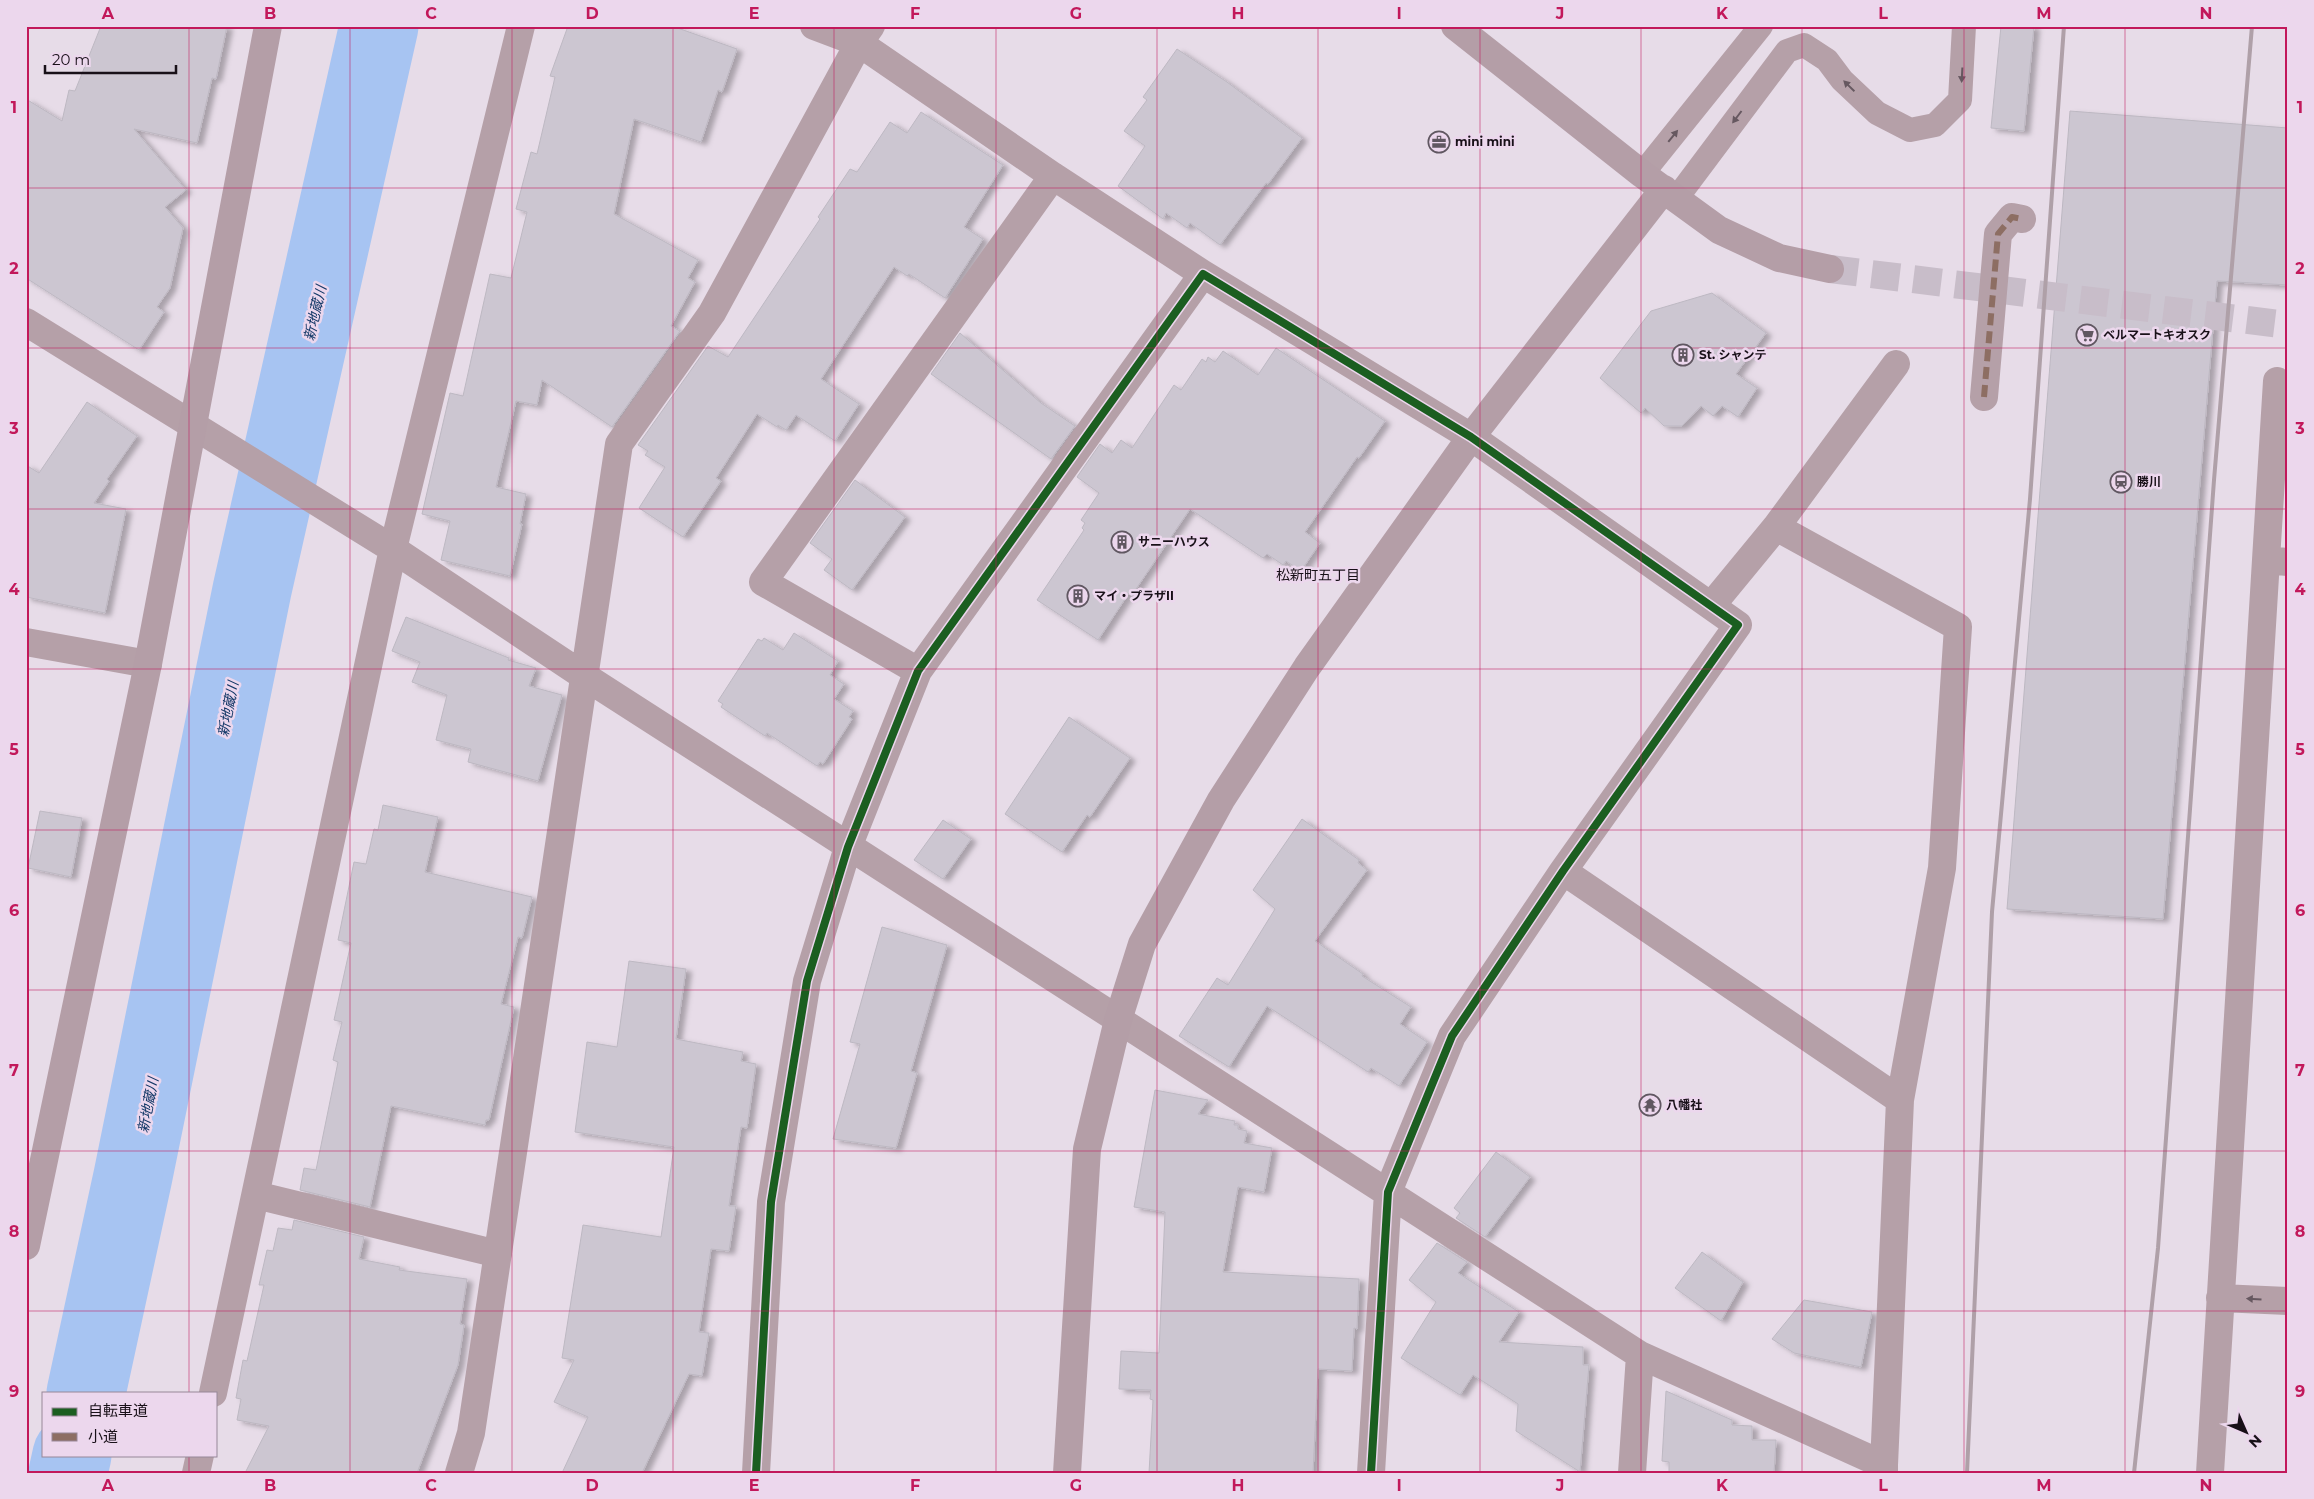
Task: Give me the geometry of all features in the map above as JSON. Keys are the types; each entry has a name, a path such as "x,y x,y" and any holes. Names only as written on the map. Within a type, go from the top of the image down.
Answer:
{"street":[{"path":"26,1246 148,664 268,26"},
{"path":"214,1392 393,549 521,26"},
{"path":"814,26 865,34 1053,176 1203,274 1471,437 1738,624 1564,871 1452,1036 1388,1192 1371,1473"},
{"path":"1454,26 1661,188 1720,230 1779,258 1830,269"},
{"path":"459,1473 471,1433 619,444 712,313 865,34"},
{"path":"918,671 763,582 1053,176"},
{"path":"1067,1473 1087,1149 1118,1020 1142,944 1221,800 1307,667 1471,437 1661,188"},
{"path":"1984,397 1998,234 2012,217 2022,219"},
{"path":"756,1473 771,1202 807,981 848,847 918,671 1203,274"},
{"path":"26,322 393,549 584,676 848,847 1388,1192 1640,1356 1884,1469 1900,1100 1942,868 1958,627 1776,527"},
{"path":"1711,606 1776,527 1896,364"},
{"path":"2210,1473 2220,1298 2277,561 2278,381"},
{"path":"26,642 148,664"},
{"path":"1564,871 1900,1100"},
{"path":"256,1195 498,1254"},
{"path":"2220,1298 2288,1301"},
{"path":"1632,1473 1640,1356"},
{"path":"196,1473 200,1456"}],"lane":[{"path":"1661,188 1761,26"},
{"path":"1661,188 1787,51 1804,45 1827,60 1842,80 1877,113 1910,130 1935,125 1960,100 1964,26"}],"building":[{"path":"101,26 227,26 216,79 212,78 197,143 134,129 186,190 165,207 183,228 170,288 157,307 164,312 139,350 26,278 26,99 62,121 69,90 75,91"},
{"path":"568,26 672,26 737,49 722,92 718,90 701,142 634,119 614,214 698,260 688,278 695,282 671,326 680,331 612,427 542,380 537,405 516,401 496,487 526,494 520,524 522,524 510,576 441,560 450,521 422,514 450,393 463,396 490,274 511,278 527,212 516,209 531,152 537,154 555,77 550,76"},
{"path":"2001,26 2034,26 2024,131 1991,128"},
{"path":"1177,49 1227,82 1302,138 1220,245 1190,223 1187,228 1166,213 1163,219 1118,186 1145,146 1124,131 1147,100 1143,97"},
{"path":"2070,111 2288,128 2288,285 2217,281 2163,919 2007,909"},
{"path":"921,112 1003,165 964,227 983,239 945,298 909,274 907,276 894,267 821,379 859,404 835,441 796,415 786,430 778,425 777,427 757,414 716,478 721,481 683,537 639,508 665,467 645,455 648,451 638,445 708,346 728,357 820,219 818,217 850,169 857,172 890,122 907,133"},
{"name":"St. シャンテ","path":"1712,293 1766,333 1736,374 1757,388 1738,417 1722,406 1713,416 1701,406 1682,426 1664,426 1645,408 1641,413 1600,378 1651,311"},
{"path":"960,333 1041,403 1075,426 1051,459 931,374"},
{"path":"1276,348 1385,421 1359,458 1357,457 1305,532 1320,543 1301,571 1286,561 1283,565 1267,554 1263,558 1190,509 1132,595 1129,593 1098,640 1037,600 1084,530 1082,528 1085,523 1081,520 1099,493 1077,477 1100,444 1112,453 1121,440 1132,448 1174,385 1181,390 1202,359 1206,362 1208,357 1215,362 1223,351 1258,375"},
{"path":"87,402 137,436 107,479 109,481 94,503 126,509 105,613 26,597 26,465 39,473"},
{"path":"855,480 905,517 852,590 824,570 832,559 810,543"},
{"path":"406,617 509,658 508,660 536,668 529,686 562,695 538,781 468,762 471,749 436,740 447,695 412,682 420,662 392,651"},
{"path":"794,633 838,661 830,675 844,684 834,699 853,711 849,717 852,719 823,764 820,762 817,766 767,733 765,736 721,707 723,704 718,701 758,639 762,641 764,638 783,650"},
{"path":"1069,717 1130,758 1090,817 1087,815 1062,852 1005,814"},
{"path":"383,805 438,817 425,872 532,897 522,938 518,937 501,1004 514,1007 489,1120 486,1120 485,1125 391,1106 370,1207 300,1190 304,1168 316,1170 338,1062 333,1060 342,1022 334,1020 351,943 338,940 354,862 366,864 374,829 378,830"},
{"path":"40,811 82,818 71,877 28,868"},
{"path":"1302,819 1359,860 1358,863 1367,870 1315,941 1363,974 1362,976 1411,1007 1400,1024 1427,1042 1399,1086 1371,1068 1368,1072 1267,1006 1229,1067 1179,1036 1217,978 1228,985 1275,909 1253,890"},
{"path":"943,820 971,839 943,879 914,860"},
{"path":"882,927 947,945 911,1071 917,1073 896,1148 833,1139 860,1044 850,1042"},
{"path":"629,961 686,969 676,1039 743,1052 741,1061 756,1064 747,1128 741,1127 729,1206 736,1206 729,1251 711,1249 699,1332 709,1333 702,1376 689,1374 642,1473 562,1473 588,1417 554,1402 574,1360 562,1358 583,1225 661,1237 674,1147 575,1132 587,1042 617,1047"},
{"path":"1155,1090 1208,1100 1198,1114 1235,1121 1234,1125 1238,1125 1238,1129 1247,1131 1244,1143 1272,1148 1264,1192 1238,1187 1223,1272 1359,1279 1357,1329 1354,1328 1352,1371 1318,1369 1313,1473 1149,1473 1153,1400 1150,1399 1151,1390 1119,1389 1121,1351 1159,1353 1165,1212 1134,1207"},
{"path":"1496,1152 1530,1177 1485,1237 1456,1218 1460,1213 1454,1208"},
{"path":"294,1220 364,1237 359,1259 400,1267 399,1270 467,1279 460,1324 464,1325 458,1365 417,1473 245,1473 269,1426 237,1420 241,1399 236,1398 243,1360 247,1361 264,1285 259,1285 267,1250 273,1251 278,1228 292,1230"},
{"path":"1437,1243 1467,1262 1458,1273 1519,1312 1499,1342 1583,1347 1583,1365 1589,1365 1580,1472 1516,1431 1518,1404 1473,1375 1460,1395 1401,1358 1436,1302 1409,1280"},
{"path":"1702,1252 1743,1282 1721,1321 1675,1288"},
{"path":"1804,1300 1872,1312 1861,1367 1794,1353 1772,1339"},
{"path":"1666,1391 1732,1420 1732,1425 1752,1426 1752,1440 1776,1440 1774,1473 1669,1473 1669,1462 1662,1461"}],"waterway":[{"name":"新地蔵川","path":"86,1392 133,1176 252,590 379,26"},
{"name":"新地蔵川","path":"68,1473 72,1456"}],"tunnel":[{"path":"1830,269 2288,325"}],"railway":[{"path":"1967,1473 1992,912 2030,499 2064,26"},
{"path":"2134,1473 2158,1248 2214,480 2252,26"}],"marked path":[{"path":"1984,397 1998,234 2012,217 2022,219"}],"cycle path":[{"path":"756,1473 771,1202 807,981 848,847 918,671 1203,274 1471,437 1738,625 1563,871 1452,1036 1388,1192 1371,1473"}],"place":[{"name":"mini mini","path":"1439,142"},
{"name":"ベルマートキオスク","path":"2087,335"},
{"name":"St. シャンテ","path":"1683,355"},
{"name":"勝川","path":"2121,482"},
{"name":"サニーハウス","path":"1122,542"},
{"name":"マイ・プラザII","path":"1078,596"},
{"name":"八幡社","path":"1650,1105"}],"district":[{"name":"松新町五丁目","path":"1318,575"}]}
